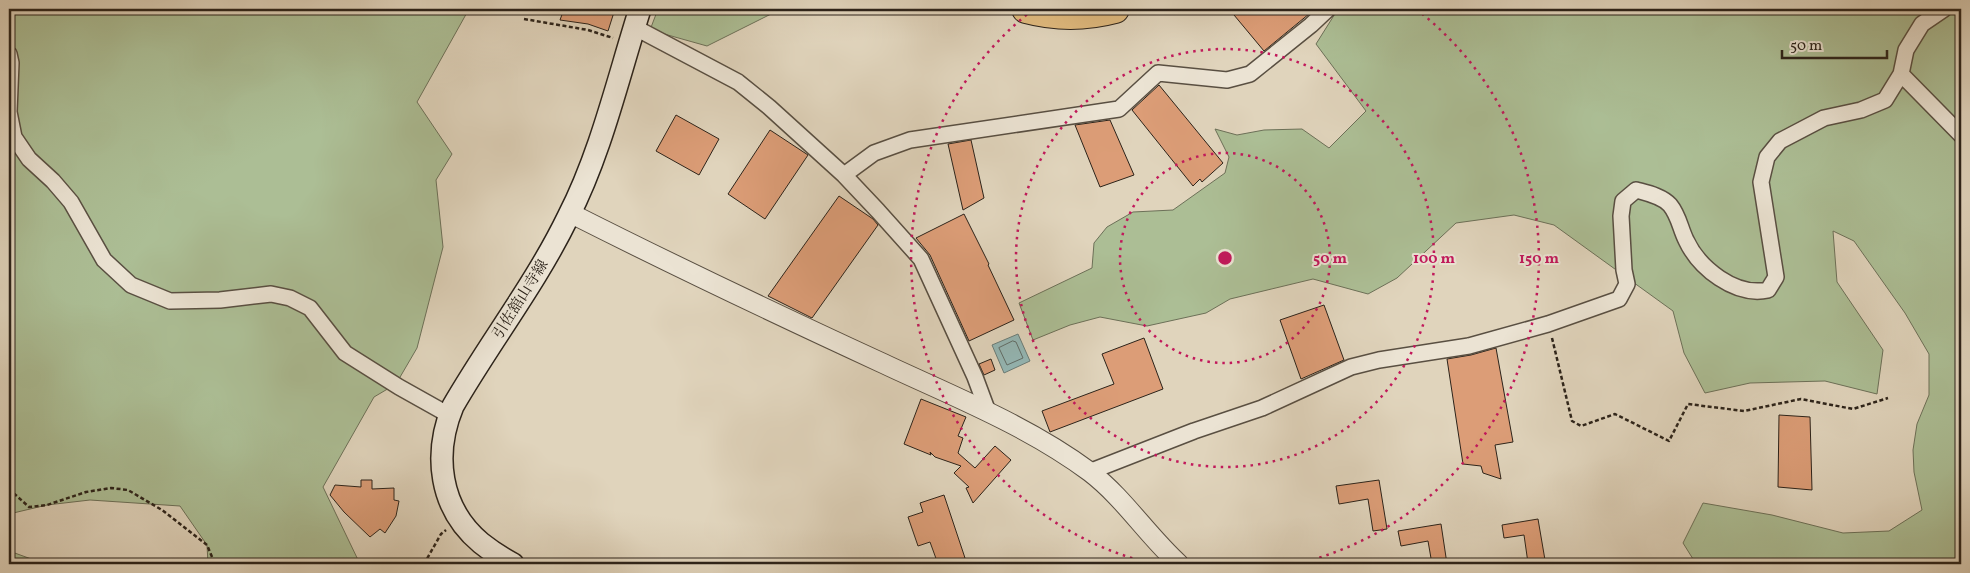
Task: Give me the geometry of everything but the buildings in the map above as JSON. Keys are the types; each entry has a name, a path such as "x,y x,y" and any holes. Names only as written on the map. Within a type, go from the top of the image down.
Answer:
{"highway":[{"path":"1026,9 1054,15 1071,16 1088,15 1115,9"}],"main road":[{"name":"引佐舘山寺線","path":"514,564 480,542 460,518 448,493 442,464 444,434 450,415 466,384 550,252 570,213 594,156 634,26"}],"street":[{"path":"844,175 874,153 910,140 1119,109 1158,73 1228,80 1250,74 1312,25 1328,9"},
{"path":"1089,472 1262,408 1351,367 1379,360 1469,346 1548,324 1619,298 1627,284 1624,270 1621,216 1623,200 1636,190 1656,196 1669,204 1680,220 1685,239 1701,264 1730,284 1758,292 1768,290 1776,276 1760,182 1766,157 1780,141 1817,121 1846,112 1861,110 1885,100 1901,74 1906,50 1922,24 1944,9"},
{"path":"634,26 738,82 769,107 844,175 922,259 975,377 988,412"},
{"path":"9,54 11,63 9,112 14,137 29,159 53,181 71,202 104,260 131,285 170,301 220,300 271,294 290,298 310,308 345,353 399,387 450,415"},
{"path":"1901,74 1961,135"},
{"path":"570,213 810,329 988,412 1034,438 1089,472 1112,491 1179,564"}],"path":[{"path":"524,19 588,30 634,26"},
{"path":"1548,324 1572,421 1581,426 1615,414 1669,441 1688,404 1744,411 1801,399 1853,409 1888,398"},
{"path":"9,489 29,508 48,505 86,492 111,488 128,490 162,510 207,545 215,564"},
{"path":"424,564 441,534 460,518"}],"green space":[{"path":"9,9 469,9 417,102 452,154 436,180 443,247 417,348 396,384 374,397 323,487 360,564 208,564 207,545 180,506 90,500 47,505 9,514"},
{"path":"658,9 781,9 707,46 650,30"},
{"path":"1338,9 1649,9 1655,13 1665,9 1961,9 1961,564 1699,564 1693,559 1683,543 1703,503 1772,515 1843,533 1889,531 1922,510 1914,472 1913,450 1917,424 1929,395 1929,354 1905,313 1854,241 1833,231 1837,282 1883,350 1877,394 1825,381 1750,383 1705,393 1684,353 1673,311 1554,225 1514,215 1456,223 1397,278 1368,294 1313,279 1230,299 1206,313 1147,326 1100,317 1070,325 1033,340 1019,303 1092,268 1094,243 1107,227 1133,212 1173,210 1225,173 1229,157 1215,129 1237,135 1264,130 1302,129 1329,148 1366,111 1316,44"},
{"path":"9,530 12,552 45,564 9,564"}],"water":[{"path":"1018,334 1030,361 1004,373 992,345"}]}
